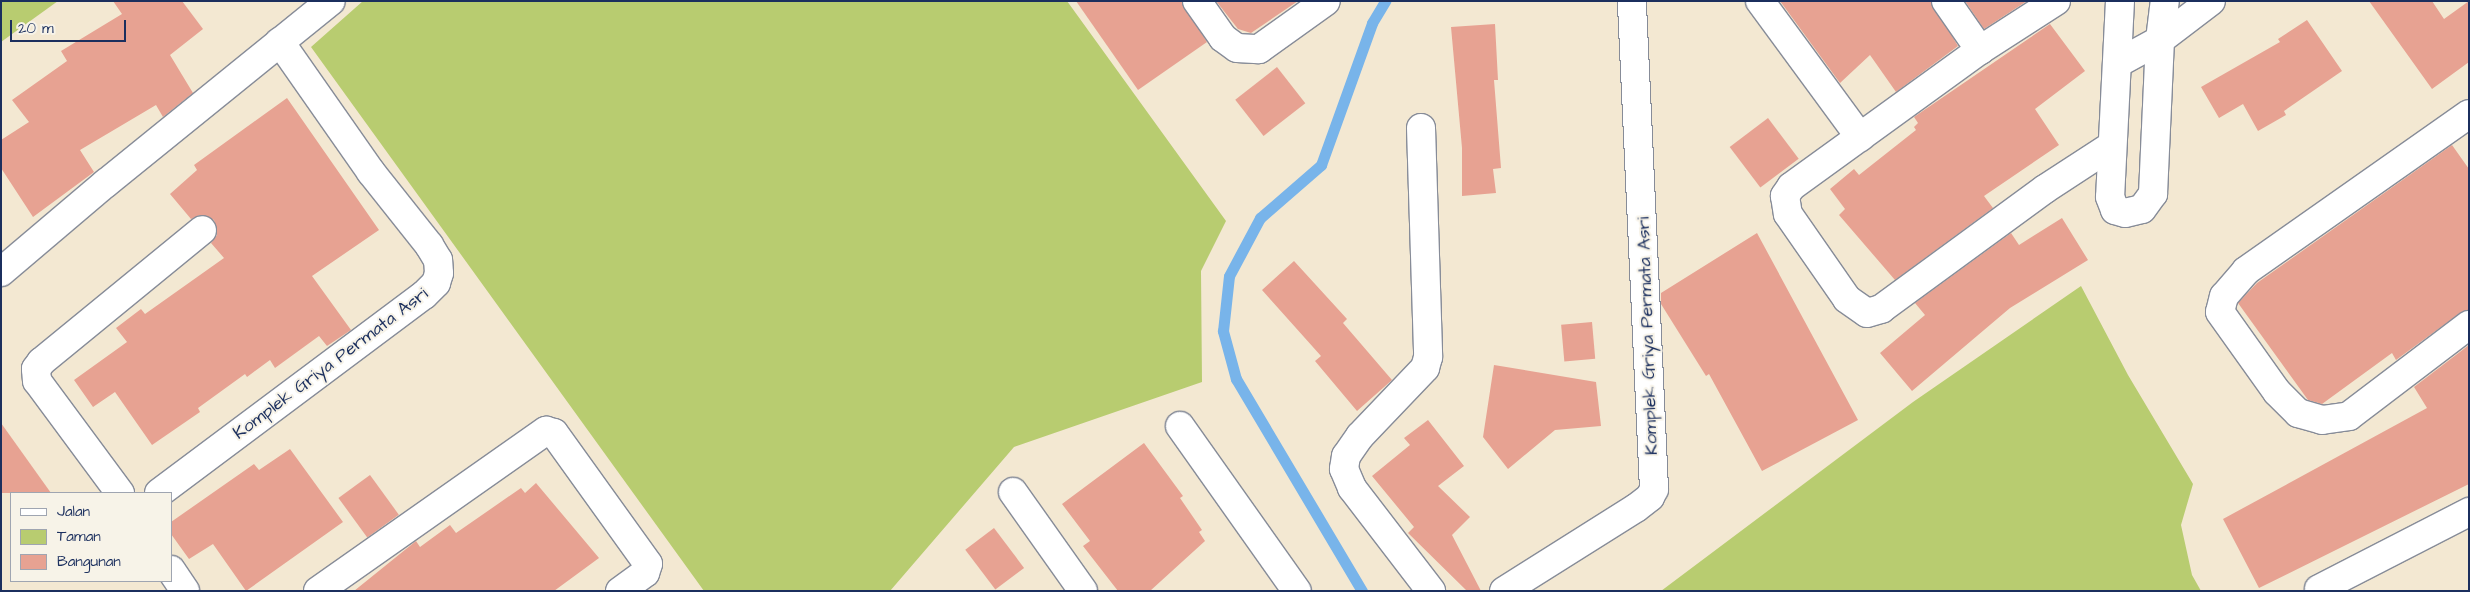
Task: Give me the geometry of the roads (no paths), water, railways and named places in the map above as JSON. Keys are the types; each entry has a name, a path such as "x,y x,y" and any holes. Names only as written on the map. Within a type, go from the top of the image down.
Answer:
{"street":[{"path":"1,272 331,1"},
{"path":"1197,1 1223,38 1237,48 1259,49 1326,1"},
{"name":"Komplek Griya Permata Asri","path":"1504,591 1636,508 1650,497 1654,489 1632,1"},
{"path":"1760,1 1860,137"},
{"path":"1946,1 1980,50"},
{"path":"2056,1 1980,50 1791,186 1785,204 1788,214 1847,300 1868,313 1881,309 2046,189 2111,146"},
{"path":"2120,1 2118,63 2111,146 2110,202 2120,212 2142,209 2153,194 2162,2 2208,4"},
{"path":"2118,63 2160,40 2208,4"},
{"name":"Komplek Griya Permata Asri","path":"160,492 424,295 436,283 439,273 438,260 429,245 371,172 280,42"},
{"path":"2467,120 2246,271 2224,296 2220,312 2277,392 2298,413 2322,420 2349,416 2469,325"},
{"path":"1421,128 1427,362 1425,368 1360,436 1346,456 1344,469 1352,488 1431,591"},
{"path":"119,492 37,381 36,369 41,362 202,230"},
{"path":"1180,426 1297,591"},
{"path":"318,591 546,431 554,433 648,564 645,573 620,591"},
{"path":"1013,492 1083,591"},
{"path":"2318,588 2469,512"},
{"path":"172,572 184,591"}],"waterway":[{"path":"1362,591 1236,379 1223,331 1229,276 1260,218 1321,165 1372,23 1385,1"}]}
